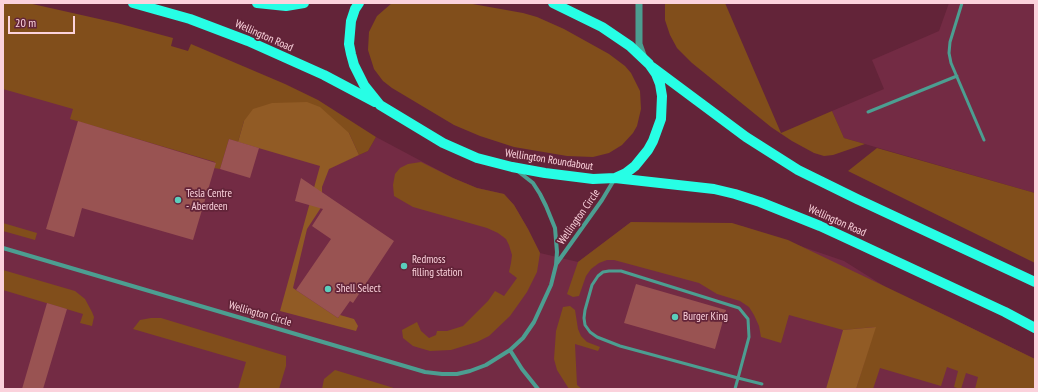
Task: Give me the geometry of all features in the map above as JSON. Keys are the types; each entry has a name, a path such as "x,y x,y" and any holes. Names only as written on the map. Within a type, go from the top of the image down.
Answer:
{"main road":[{"name":"Wellington Road","path":"133,3 190,18 248,41 324,75 380,105"},
{"path":"257,3 286,6 304,3"},
{"name":"Wellington Roundabout","path":"359,3 352,15 350,27 349,44 351,54 354,65 364,86 380,105 420,130 458,151 477,158 512,167 545,173 594,179 615,178 626,173 641,159 653,141 658,130 660,119 662,96 660,84 656,74 647,62 630,46 576,13 553,3"},
{"path":"647,62 746,137 798,170 850,196 1035,282"},
{"name":"Wellington Road","path":"615,178 714,189 760,202 853,241 1005,312 1035,328"}],"street":[{"path":"639,3 639,44 647,62"},
{"name":"Wellington Circle","path":"3,248 425,372 457,374 470,371 486,364 510,350 523,338 534,322 551,285 556,265 557,252 555,228 546,206 533,183 512,167"},
{"name":"Wellington Circle","path":"556,265 602,200 615,178"},
{"path":"510,350 522,369 538,389"}],"lane":[{"path":"962,3 950,42 949,53 951,63 984,140"},
{"path":"868,112 957,76"},
{"path":"735,389 738,378 749,337 748,319 739,308 621,272 603,272 595,280 585,310 584,318 590,332 597,337 620,346 738,378 762,384"}],"shaded area":[{"path":"3,3 28,3 117,23 173,38 171,46 188,51 191,44 285,84 318,100 376,137 368,151 359,155 349,133 244,121 238,142 229,139 220,169 214,168 215,162 70,119 73,109 3,89"},
{"path":"392,3 467,3 523,13 537,17 564,29 609,54 625,66 631,73 640,91 641,109 637,126 622,145 609,153 593,157 567,156 514,147 480,136 454,125 392,88 383,81 374,69 368,50 369,32 377,16"},
{"path":"665,3 725,3 781,133 832,111 844,138 865,144 833,155 824,156 814,153 792,141 771,127 692,63 677,48 670,35 665,20"},
{"path":"949,3 1035,3 1035,193 844,138 832,111 884,89 872,60 939,31"},
{"path":"3,69 329,168 368,151 376,137 453,178 477,188 504,194 514,205 540,253 578,262 631,222 742,226 844,261 887,288 1035,359 1035,389 3,389"},
{"path":"307,102 320,107 349,133 359,155 329,169 322,187 322,206 307,229 293,288 338,318 340,315 354,319 358,326 356,331 280,311 320,166 238,142 244,121 253,109 272,103"},
{"path":"877,148 1035,193 1035,263 848,171"},
{"path":"421,162 477,188 504,194 514,205 540,253 537,272 527,292 510,316 489,336 477,342 451,350 430,351 413,346 403,338 402,330 417,322 421,331 429,338 436,335 437,331 447,331 463,326 488,301 495,291 504,296 517,278 509,272 512,255 509,245 506,239 498,233 487,228 413,207 394,196 393,185 395,174 400,168 408,164"},
{"path":"631,222 732,223 788,240 1035,359 1035,389 975,389 978,377 966,373 960,389 954,387 958,371 947,367 941,386 880,368 873,389 856,389 875,327 843,330 789,315 781,343 761,337 759,326 754,315 749,307 740,301 717,294 699,283 614,260 607,260 599,263 591,269 586,276 579,296 573,297 567,294 578,262"},
{"path":"3,223 37,233 35,240 3,231"},
{"path":"3,270 75,291 85,299 92,312 94,317 92,326 80,323 83,314 3,290"},
{"path":"570,306 575,310 578,329 581,336 587,342 600,347 598,351 575,344 577,385 582,389 569,389 557,370 554,359 556,331 563,307"},
{"path":"161,318 286,356 286,366 279,389 238,389 246,362 133,329 140,320"},
{"path":"876,327 856,389 826,389 843,330"},
{"path":"335,370 397,389 322,389 324,379"}],"building":[{"path":"78,121 216,163 193,240 82,208 74,237 46,229"},
{"path":"229,139 259,148 250,178 220,169"},
{"path":"301,178 394,241 353,303 350,301 338,318 296,290 331,239 312,226 323,209 295,201"},
{"name":"Burger King","path":"636,284 726,310 715,349 624,323"},
{"path":"47,303 67,309 43,389 22,389"}],"place":[{"name":"Tesla Centre - Aberdeen","path":"178,200"},
{"name":"Redmoss filling station","path":"404,266"},
{"name":"Shell Select","path":"328,289"},
{"name":"Burger King","path":"675,317"}]}
